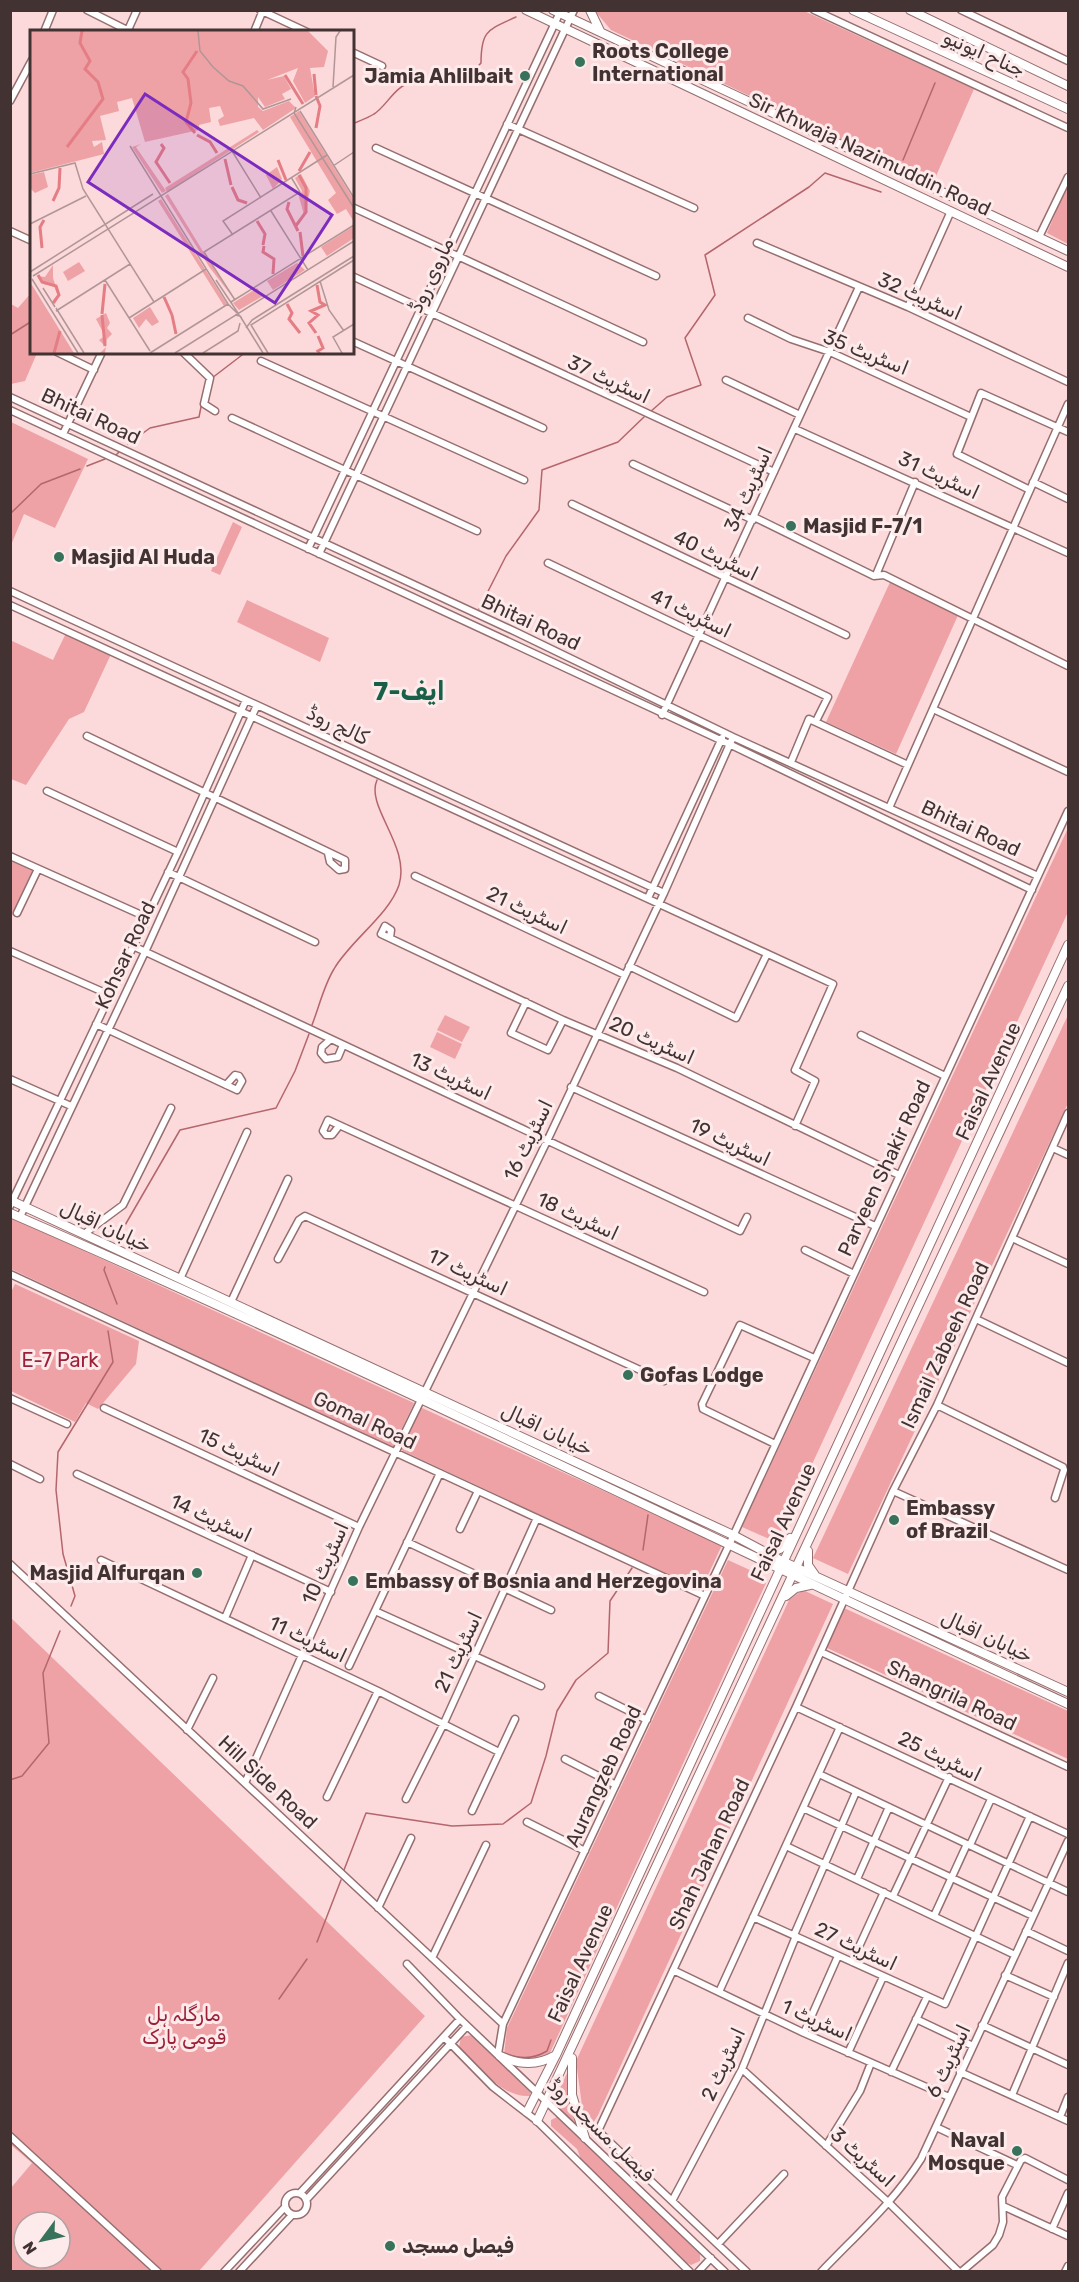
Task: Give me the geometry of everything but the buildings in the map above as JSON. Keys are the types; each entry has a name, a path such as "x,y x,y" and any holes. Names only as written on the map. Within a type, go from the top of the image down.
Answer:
{"main road":[{"name":"Sir Khwaja Nazimuddin Road","path":"526,10 1068,267"},
{"path":"590,10 601,33"},
{"name":"جناح ایونیو","path":"853,10 1068,109"},
{"name":"جناح ایونیو","path":"910,10 1068,86"},
{"name":"Sir Khwaja Nazimuddin Road","path":"558,11 572,14 601,33 1068,251"},
{"name":"Faisal Avenue","path":"527,2112 556,2055 1068,945"},
{"name":"Faisal Avenue","path":"537,2121 784,1598 1068,986"},
{"path":"1044,999 1049,1009 1059,1006"},
{"path":"1034,1022 1046,1017 1050,1028"},
{"name":"خیابان اقبال","path":"11,1202 25,1206 425,1390 731,1540 754,1557 793,1577 1068,1704"},
{"name":"خیابان اقبال","path":"10,1213 731,1540 758,1548 1068,1692"},
{"path":"758,1548 776,1551 797,1529"},
{"path":"811,1538 807,1560 817,1577"},
{"path":"754,1557 770,1575 769,1592"},
{"path":"784,1598 796,1588 811,1585"},
{"path":"573,2047 570,2066 573,2094 585,2138"},
{"path":"499,2055 525,2064 546,2061 556,2055"}],"street":[{"path":"45,30 53,10"},
{"path":"87,10 127,30"},
{"path":"129,30 137,10"},
{"path":"813,10 1068,128"},
{"path":"961,10 1068,61"},
{"path":"255,30 262,11 303,30"},
{"name":"ماروی روڈ","path":"308,549 555,24 558,11"},
{"name":"ماروی روڈ","path":"319,554 572,14"},
{"path":"354,53 382,66"},
{"path":"10,101 30,64"},
{"path":"507,124 694,208"},
{"path":"376,148 656,276"},
{"path":"1039,237 1068,177"},
{"path":"354,208 643,342"},
{"path":"908,307 951,211"},
{"path":"10,231 30,240"},
{"name":"اسٹریٹ 32","path":"757,243 908,307 1068,382"},
{"name":"اسٹریٹ 37","path":"354,277 431,315 774,472"},
{"name":"اسٹریٹ 34","path":"662,715 859,287"},
{"name":"اسٹریٹ 35","path":"748,318 791,339 830,352 971,417"},
{"path":"354,342 543,428"},
{"path":"61,354 94,370"},
{"path":"63,434 101,354"},
{"path":"185,354 210,378 204,404 215,411"},
{"path":"261,361 524,480"},
{"path":"726,380 800,415"},
{"path":"1030,490 957,454 982,392 1068,432"},
{"name":"Bhitai Road","path":"10,397 516,632 724,733 1038,876"},
{"path":"889,808 1068,404"},
{"name":"Bhitai Road","path":"10,410 662,715 729,744 1032,890"},
{"path":"232,418 477,531"},
{"name":"اسٹریٹ 31","path":"795,429 1068,554"},
{"path":"633,464 873,576 884,575 1068,666"},
{"path":"159,480 164,470"},
{"path":"876,575 915,482"},
{"path":"1033,482 1068,498"},
{"name":"اسٹریٹ 40","path":"572,504 846,635"},
{"name":"اسٹریٹ 41","path":"548,563 828,697 816,721"},
{"name":"کالج روڈ","path":"10,591 664,893"},
{"name":"کالج روڈ","path":"10,605 833,984 795,1070 814,1080 815,1083 795,1126"},
{"path":"510,644 516,632"},
{"name":"Kohsar Road","path":"11,1202 178,852 246,700"},
{"name":"Kohsar Road","path":"20,1217 180,877 257,705"},
{"path":"933,710 1068,772"},
{"path":"790,762 809,719 908,765"},
{"path":"648,898 724,733"},
{"path":"87,736 345,860 345,869 339,870 334,867 328,853"},
{"path":"658,903 733,737"},
{"path":"47,791 178,852"},
{"name":"Parveen Shakir Road","path":"731,1540 1068,811"},
{"path":"10,856 146,917"},
{"path":"17,913 38,869"},
{"path":"168,872 315,942"},
{"name":"اسٹریٹ 21","path":"415,876 625,975"},
{"name":"اسٹریٹ 16","path":"425,1390 474,1293 513,1205 548,1139 658,903"},
{"name":"اسٹریٹ 20","path":"390,938 563,1020 677,1068 899,1175"},
{"name":"اسٹریٹ 13","path":"133,946 740,1231 747,1217"},
{"path":"10,951 110,995"},
{"path":"629,966 736,1018 766,954"},
{"path":"526,1002 511,1033 520,1038 548,1050 563,1020"},
{"path":"96,1024 237,1090 242,1082 239,1076 235,1075 226,1084"},
{"path":"861,1035 945,1076"},
{"path":"331,1039 322,1047 321,1053 326,1059 338,1057 343,1045"},
{"path":"10,1079 71,1106"},
{"name":"اسٹریٹ 19","path":"571,1088 875,1226"},
{"path":"84,1234 123,1205 171,1108"},
{"name":"Ismail Zabeeh Road","path":"847,1589 937,1405 1068,1113"},
{"name":"اسٹریٹ 18","path":"339,1126 704,1292"},
{"path":"180,1279 247,1132"},
{"path":"1053,1148 1068,1155"},
{"path":"231,1302 288,1179"},
{"name":"اسٹریٹ 17","path":"278,1259 299,1220 305,1216 664,1381"},
{"path":"1012,1238 1068,1263"},
{"path":"805,1250 854,1274"},
{"name":"Gomal Road","path":"10,1274 705,1596"},
{"path":"976,1319 1068,1363"},
{"path":"775,1444 702,1407 740,1325 814,1358"},
{"name":"اسٹریٹ 10","path":"245,1783 359,1527 425,1390"},
{"path":"11,1398 67,1424"},
{"path":"937,1405 1063,1467 1055,1498"},
{"name":"اسٹریٹ 15","path":"104,1408 359,1527"},
{"path":"10,1464 40,1479"},
{"path":"349,1666 440,1473"},
{"name":"اسٹریٹ 14","path":"77,1474 331,1592"},
{"path":"460,1529 478,1491"},
{"path":"893,1491 1068,1570"},
{"name":"اسٹریٹ 21","path":"406,1799 444,1723 537,1518"},
{"name":"Aurangzeb Road","path":"499,2055 503,2024 731,1540"},
{"path":"406,1542 551,1610"},
{"path":"225,1618 252,1555"},
{"name":"اسٹریٹ 11","path":"101,1560 378,1690 499,1752"},
{"name":"Hill Side Road","path":"10,1564 503,2024"},
{"name":"Shah Jahan Road","path":"672,2201 598,2131 796,1707 847,1589"},
{"path":"375,1611 541,1686"},
{"name":"Shangrila Road","path":"821,1652 1068,1767"},
{"path":"188,1730 213,1678"},
{"path":"327,1797 378,1690"},
{"path":"599,1696 647,1720"},
{"name":"اسٹریٹ 25","path":"796,1707 1068,1834"},
{"path":"472,1811 515,1719"},
{"path":"719,1992 840,1727"},
{"path":"565,1759 616,1785"},
{"path":"819,1774 1068,1892"},
{"path":"893,1896 949,1777"},
{"name":"اسٹریٹ 2","path":"672,2201 742,2070 795,1936 856,1792"},
{"path":"934,1916 991,1799"},
{"path":"857,1879 889,1807"},
{"path":"803,1808 1033,1916"},
{"path":"976,1936 1030,1816"},
{"path":"527,1822 585,1851"},
{"path":"378,1908 411,1838"},
{"name":"اسٹریٹ 6","path":"821,2271 909,2178 936,2127 1068,1841"},
{"path":"432,1958 486,1845"},
{"path":"786,1846 1015,1954"},
{"path":"852,1962 884,1892"},
{"name":"اسٹریٹ 27","path":"753,1917 945,2004 976,1936"},
{"path":"1026,1931 1068,1951"},
{"path":"804,2033 838,1956"},
{"path":"1012,2096 1054,1997 1066,1978 1068,1963"},
{"name":"فیصل مسجد روڈ","path":"407,1964 467,2026 725,2271"},
{"name":"اسٹریٹ 1","path":"673,1970 804,2033 948,2097"},
{"path":"1005,1975 1054,1997"},
{"path":"848,2053 884,1977"},
{"path":"891,2072 927,1997"},
{"path":"224,2271 285,2206 287,2197 293,2193 300,2193 460,2019"},
{"path":"916,2019 973,2046"},
{"path":"982,2025 1068,2064"},
{"path":"306,2200 467,2026"},
{"name":"فیصل مسجد روڈ","path":"444,2037 493,2087 537,2121 690,2271"},
{"path":"826,2146 860,2091 871,2063"},
{"name":"اسٹریٹ 3","path":"742,2070 888,2202 960,2271"},
{"path":"960,2072 1068,2121"},
{"path":"1060,2117 1068,2097"},
{"path":"936,2127 1017,2164"},
{"path":"10,2136 158,2271"},
{"path":"960,2271 993,2244 1003,2222 1002,2197 1017,2164 1025,2158 1068,2180"},
{"path":"718,2244 784,2174"},
{"path":"239,2271 292,2215 303,2213 307,2207 306,2200 300,2193"},
{"path":"1052,2229 1068,2193"},
{"path":"672,2201 747,2271"},
{"path":"285,2206 292,2215"},
{"path":"1003,2206 1068,2236"},
{"path":"698,2271 711,2258"},
{"path":"1065,2271 1068,2266"}],"green space":[{"path":"595,11 804,11 974,89 933,183 611,30"},
{"path":"1068,184 1068,244 1047,233"},
{"path":"30,294 30,354 37,354 25,381 11,384 11,304 18,308"},
{"path":"11,422 88,459 55,528 24,514 11,545"},
{"path":"233,522 242,527 220,575 211,571"},
{"path":"891,580 959,613 896,754 826,722"},
{"path":"247,600 329,638 320,662 237,622"},
{"path":"67,631 112,652 84,712 69,719 26,785 11,779 10,640 53,660"},
{"path":"1068,828 1068,912 776,1542 742,1527"},
{"path":"11,856 38,869 17,913 11,916"},
{"path":"445,1015 470,1027 462,1042 437,1030"},
{"path":"1068,1015 1068,1103 848,1574 813,1558"},
{"path":"437,1032 462,1044 455,1059 430,1047"},
{"path":"11,1217 414,1403 393,1447 11,1269"},
{"name":"E-7 Park","path":"15,1284 139,1341 136,1364 98,1409 86,1403 75,1422 11,1391 10,1294"},
{"path":"420,1407 722,1545 701,1590 399,1449"},
{"path":"728,1560 763,1576 766,1583 549,2055 527,2060 504,2055 507,2028"},
{"path":"803,1590 833,1604 598,2115 592,2125 585,2128 576,2061 789,1600"},
{"path":"844,1608 1068,1711 1068,1759 827,1648"},
{"name":"مارگلہ ہل قومی پارک","path":"10,1617 425,2016 199,2271 11,2271 11,2188 32,2163 10,2144"},
{"path":"472,2035 531,2091 530,2096 509,2092 500,2086 459,2047 461,2037"},
{"path":"569,2069 576,2125 553,2103"},
{"path":"557,2117 700,2252 700,2261 691,2265 683,2261 582,2162 577,2149 551,2126 551,2120"}],"waterway":[{"path":"354,123 374,114 396,91 407,84 424,81 455,83 462,80 481,63 481,52 488,32 516,17"},
{"path":"903,160 935,83"},
{"path":"649,413 667,397 701,385 685,338 715,295 705,255 809,187 825,173 881,192"},
{"path":"10,335 30,322"},
{"path":"212,378 243,354"},
{"path":"128,444 150,428 199,417 204,392"},
{"path":"479,609 506,556 539,510 542,470 618,442 644,417"},
{"path":"116,455 119,452"},
{"path":"87,466 105,459"},
{"path":"10,514 41,484 80,469"},
{"path":"312,1025 330,975 350,948 387,907 399,885 401,870 399,856 377,802 375,791 377,780"},
{"path":"117,1239 180,1130 276,1108 295,1071 309,1034"},
{"path":"105,1267 104,1270 117,1304"},
{"path":"71,1606 75,1596 63,1554 56,1490 58,1452 113,1362 108,1331"},
{"path":"643,1550 648,1515"},
{"path":"344,1870 366,1813 452,1826 503,1824 531,1803 557,1711 576,1680 608,1653 610,1601 632,1568"},
{"path":"10,1780 22,1776 49,1743 43,1673 60,1631"},
{"path":"317,1942 341,1880"},
{"path":"279,1999 307,1959"},
{"path":"502,2052 519,2057 536,2056 547,2051 551,2040"}],"place":[{"name":"Roots College International","path":"580,62"},
{"name":"Jamia Ahlilbait","path":"525,76"},
{"name":"Masjid F-7/1","path":"791,526"},
{"name":"Masjid Al Huda","path":"59,557"},
{"name":"Gofas Lodge","path":"628,1375"},
{"name":"Embassy of Brazil","path":"894,1520"},
{"name":"Masjid Alfurqan","path":"197,1573"},
{"name":"Embassy of Bosnia and Herzegovina","path":"353,1581"},
{"name":"Naval Mosque","path":"1017,2151"},
{"name":"فیصل مسجد","path":"390,2246"}],"district":[{"name":"ایف-7","path":"409,691"}]}
